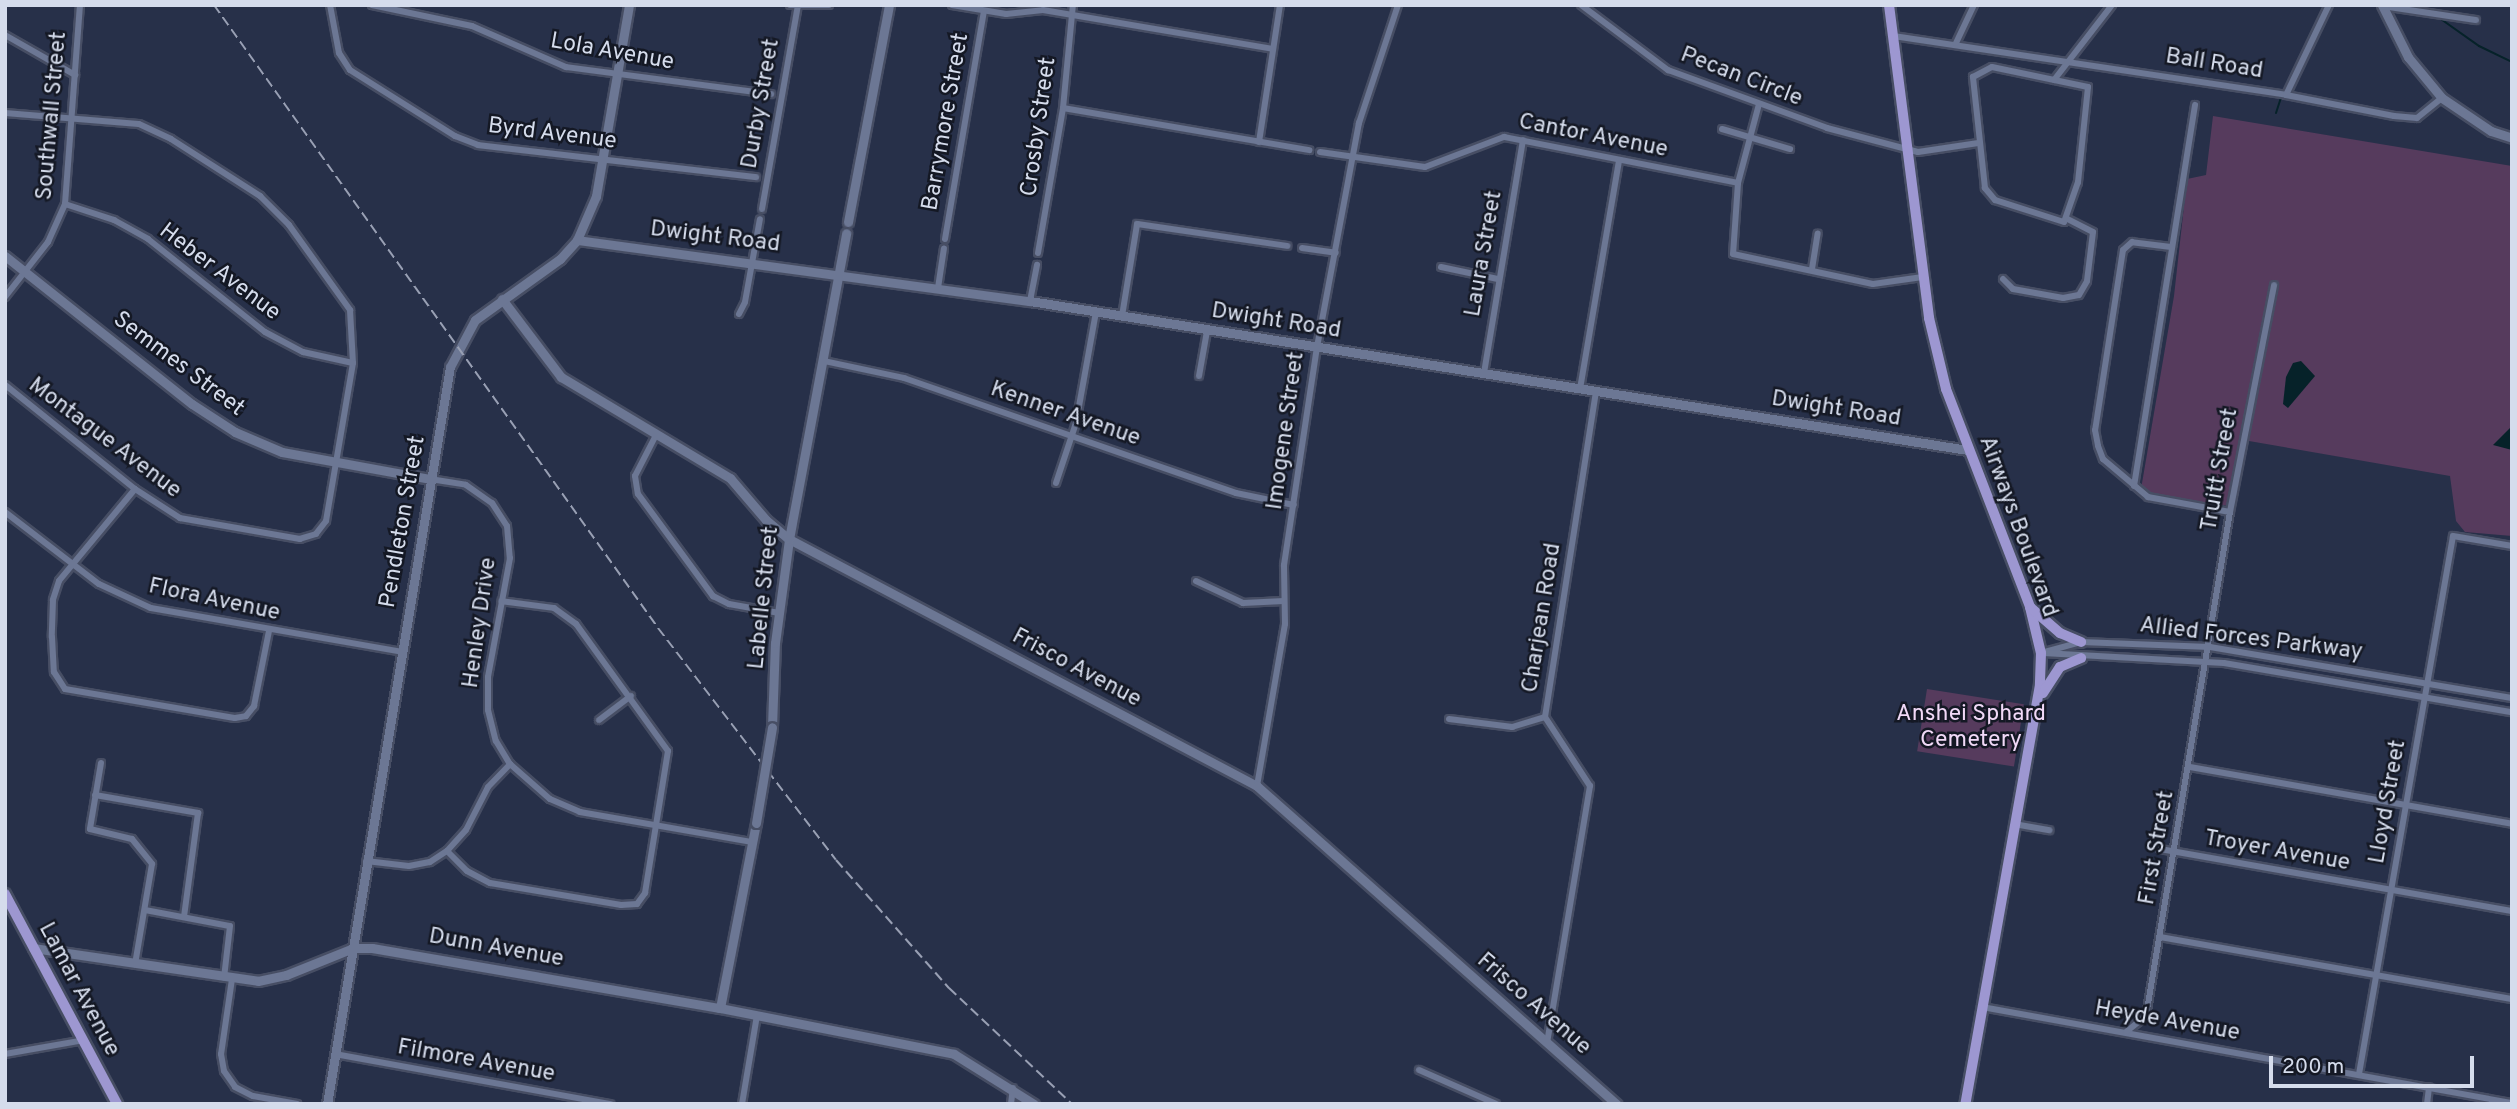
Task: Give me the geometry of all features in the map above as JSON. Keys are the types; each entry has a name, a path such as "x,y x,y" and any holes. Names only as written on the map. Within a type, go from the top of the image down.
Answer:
{"main road":[{"name":"Airways Boulevard","path":"1889,5 1905,151 1923,277 1946,389 2030,607 2041,653 2036,710 1965,1104"},
{"path":"2030,607 2060,634 2081,642"},
{"path":"2036,710 2050,677 2060,667 2081,658"},
{"name":"Lamar Avenue","path":"5,894 117,1104"}],"street":[{"name":"Southwall Street","path":"5,297 48,242 65,204 80,5"},
{"name":"Byrd Avenue","path":"330,5 336,44 343,62 360,78 455,136 478,145 756,177"},
{"name":"Lola Avenue","path":"372,5 449,19 533,56 617,76 771,94"},
{"name":"Pendleton Street","path":"327,1104 430,479 457,347 475,320 560,259 577,240 596,196 629,5"},
{"path":"790,5 829,5"},
{"path":"848,222 889,5"},
{"path":"953,5 984,11 1072,14 1273,49"},
{"name":"Crosby Street","path":"1038,253 1063,108 1073,5"},
{"path":"1259,142 1280,5"},
{"name":"Imogene Street","path":"1257,786 1285,624 1284,601 1294,505 1317,347 1367,97 1398,5"},
{"name":"Pecan Circle","path":"1581,5 1668,70 1759,104 1905,151"},
{"path":"1956,43 1974,5"},
{"path":"2054,80 2112,5"},
{"path":"2283,95 2329,5"},
{"name":"Durby Street","path":"762,209 798,6"},
{"path":"2382,6 2476,20"},
{"path":"2382,6 2408,57 2442,98 2491,131 2512,138"},
{"name":"Barrymore Street","path":"946,239 984,11"},
{"path":"5,35 75,75"},
{"name":"Ball Road","path":"1893,36 1956,43 2065,63 2417,118 2442,98"},
{"path":"1992,67 2054,80 2088,87 2078,182 2064,222 2027,213 1995,200 1985,188 1978,143 1973,77 1992,67"},
{"path":"1759,104 1738,183 1733,254 1873,284 1923,277"},
{"path":"2134,486 2195,105"},
{"path":"1063,108 1309,150"},
{"name":"Montague Avenue","path":"5,113 139,124 171,139 260,196 289,225 350,310 353,363 326,521 316,534 300,539 192,522 168,512 135,489 5,385"},
{"path":"1722,128 1790,149"},
{"name":"Cantor Avenue","path":"1320,152 1425,167 1504,137 1738,183"},
{"name":"Laura Street","path":"1484,373 1523,140"},
{"path":"1905,151 1978,143"},
{"path":"1580,389 1619,160"},
{"name":"Heber Avenue","path":"65,204 114,220 148,239 265,332 303,352 353,363"},
{"path":"2003,279 2013,289 2063,298 2079,295 2087,281 2093,232 2066,218"},
{"path":"739,314 761,219"},
{"path":"1122,316 1138,224 1287,246"},
{"name":"Labelle Street","path":"720,1007 772,727 779,613 789,539 846,233"},
{"path":"1812,269 1818,233"},
{"name":"Dwight Road","path":"577,240 839,273 1030,301 1968,450"},
{"path":"2171,247 2126,243 2116,290 2095,429 2103,459 2148,497 2230,512"},
{"path":"938,288 944,248"},
{"path":"1302,248 1336,253"},
{"name":"Semmes Street","path":"5,256 235,432 282,452 430,479"},
{"path":"1030,301 1037,265"},
{"path":"1441,267 1498,279"},
{"name":"Truitt Street","path":"2208,661 2230,512 2274,285"},
{"name":"Frisco Avenue","path":"502,299 561,377 730,478 766,520 789,539 1257,786 1617,1104"},
{"path":"1056,483 1072,436 1096,312"},
{"path":"1199,376 1207,331"},
{"name":"Kenner Avenue","path":"824,362 904,378 1236,493 1294,505"},
{"name":"Charjean Road","path":"1547,1043 1590,786 1545,717 1595,391"},
{"path":"656,435 635,476 638,494 713,597 729,604 779,613"},
{"name":"Henley Drive","path":"430,479 466,485 492,503 507,526 510,558 488,677 488,710 496,741 510,764 550,799 579,813 752,842"},
{"path":"135,489 59,581 53,600 54,672 65,689 235,718 246,716 254,706 269,631"},
{"name":"Flora Avenue","path":"5,512 122,598 151,608 269,631 402,652"},
{"name":"Lloyd Street","path":"2359,1074 2453,536 2512,547"},
{"path":"1196,581 1243,603 1284,601"},
{"path":"447,851 467,871 490,883 621,905 637,904 645,893 668,751 631,696 576,624 554,608 501,601"},
{"name":"Allied Forces Parkway","path":"2041,653 2081,642 2210,647 2512,698"},
{"name":"Allied Forces Parkway","path":"2041,653 2081,658 2125,655 2208,661 2512,712"},
{"name":"First Street","path":"2126,1032 2146,1016 2208,661"},
{"path":"599,720 631,696"},
{"path":"1450,719 1512,727 1545,717"},
{"path":"101,762 90,829 126,836 148,855 152,864 135,965"},
{"path":"366,861 409,866 430,862 447,851 466,830 488,787 510,764"},
{"path":"2190,767 2512,824"},
{"path":"95,795 200,816 184,917"},
{"path":"2014,824 2049,830"},
{"name":"Troyer Avenue","path":"2160,849 2512,911"},
{"path":"145,910 230,926 221,1054 224,1071 234,1087 253,1096 297,1104"},
{"path":"2160,937 2512,999"},
{"path":"33,948 228,979 258,981 286,975 353,948"},
{"name":"Dunn Avenue","path":"353,948 720,1007 954,1054 1013,1087 1034,1104"},
{"name":"Heyde Avenue","path":"1982,1007 2512,1102"},
{"path":"742,1104 757,1016"},
{"path":"5,1054 84,1040"},
{"name":"Filmore Avenue","path":"335,1054 611,1104"},
{"path":"1419,1070 1496,1104"},
{"path":"1011,1104 1013,1087"},
{"path":"2427,1104 2429,1087"}],"green space":[{"path":"2213,116 2512,166 2512,536 2465,532 2456,521 2450,476 2249,441 2229,506 2150,495 2141,489 2174,296 2187,179 2206,175"},
{"name":"Anshei Sphard Cemetery","path":"1927,689 2024,704 2014,767 1917,751"}],"water":[{"path":"2301,361 2315,376 2288,408 2283,404 2286,377 2293,363"},
{"path":"2512,426 2512,450 2493,445"}],"waterway":[{"path":"2421,5 2428,10"},
{"path":"2283,92 2324,9"},
{"path":"2438,17 2479,46 2512,62"},
{"path":"2276,113 2281,98"}],"railway":[{"path":"214,5 658,628 836,860 949,988 1072,1104"}]}
